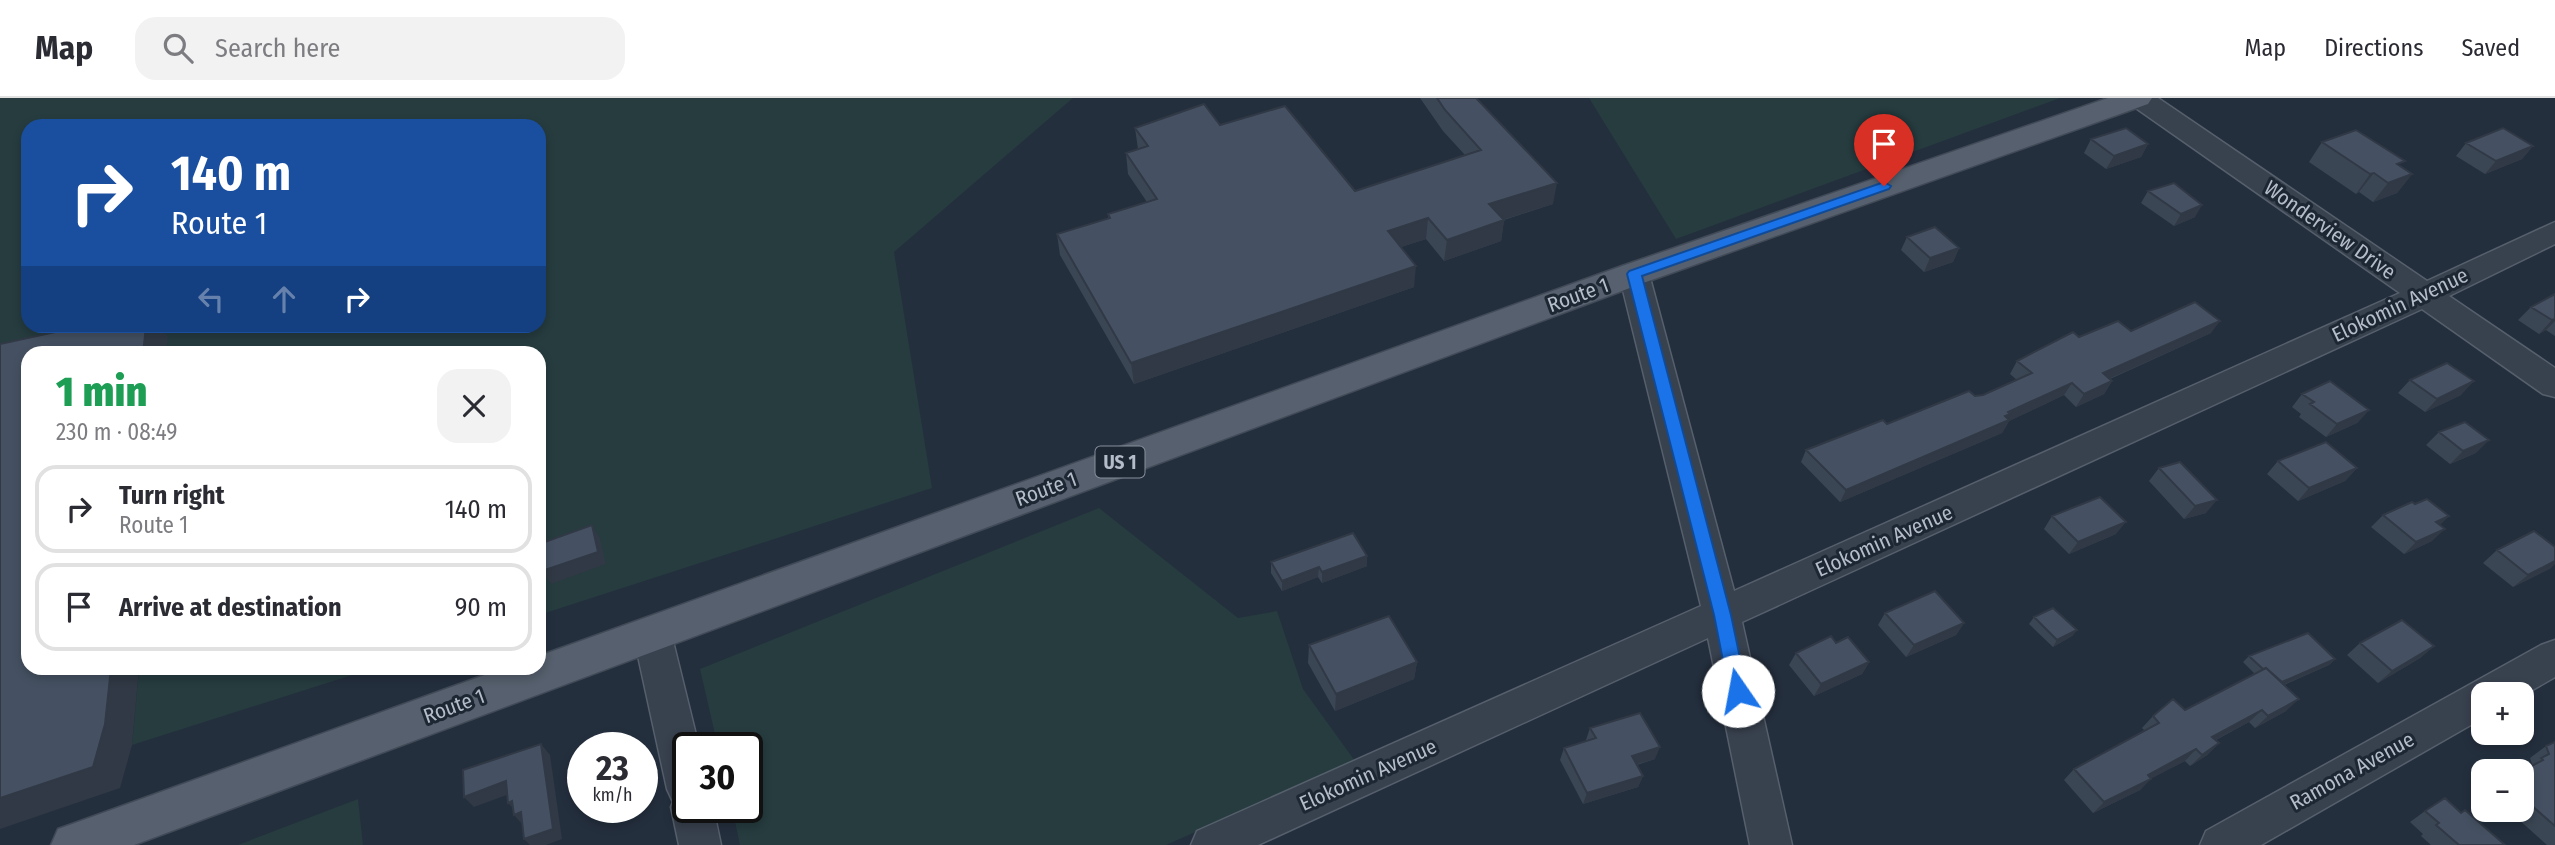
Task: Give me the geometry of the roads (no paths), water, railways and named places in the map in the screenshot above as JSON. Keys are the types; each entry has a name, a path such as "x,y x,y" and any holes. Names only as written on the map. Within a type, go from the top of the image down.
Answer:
{"main road":[{"name":"Route 1","path":"546,672 1634,274 2139,98"},
{"name":"Route 1","path":"91,839 538,675"}],"street":[{"name":"Wonderview Drive","path":"2139,98 2555,385"},
{"name":"Elokomin Avenue","path":"1212,845 2424,295 2555,232"},
{"path":"1634,274 1722,615 1771,845"},
{"path":"652,633 675,732"},
{"path":"2511,682 2555,657"},
{"name":"Ramona Avenue","path":"2221,845 2471,705"},
{"path":"696,823 701,845"}]}
